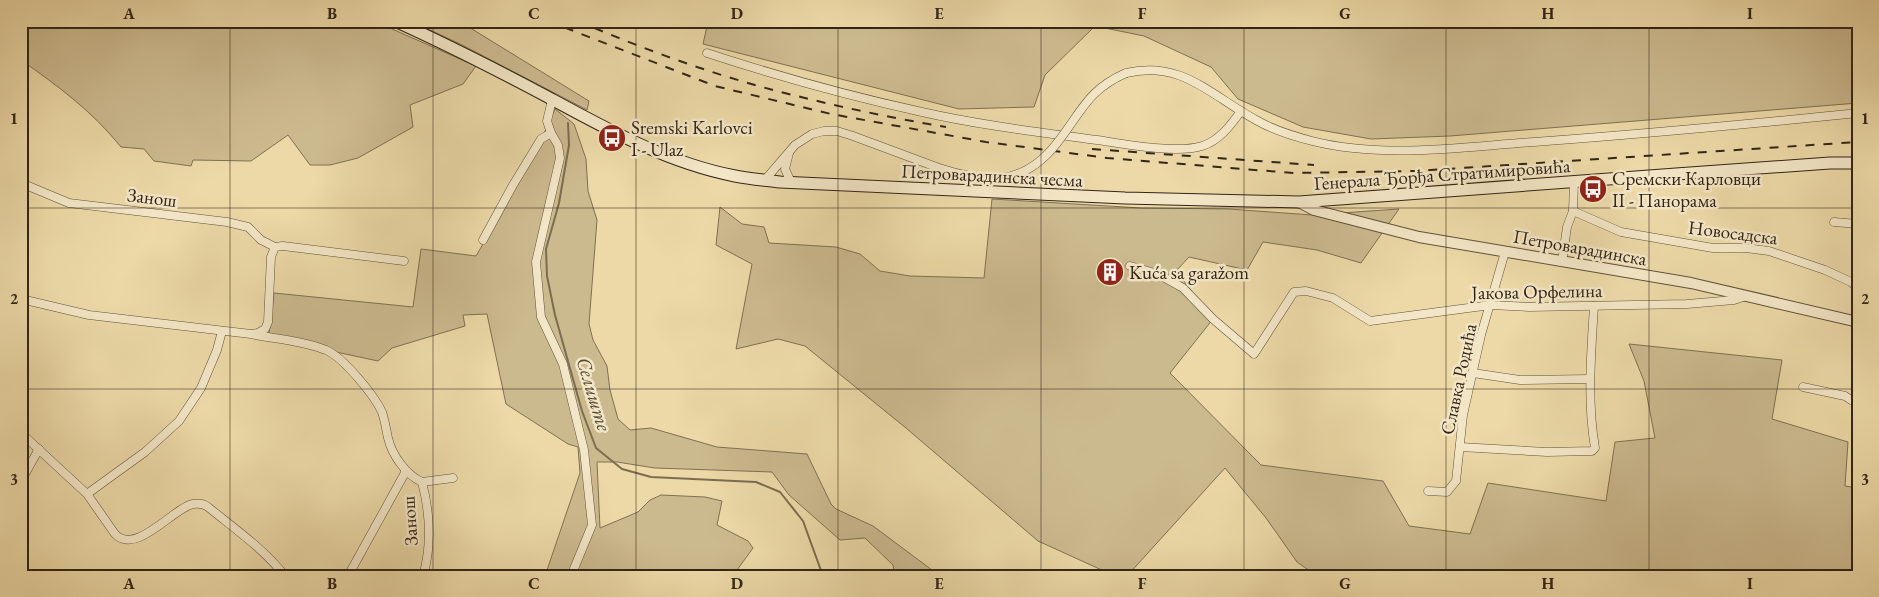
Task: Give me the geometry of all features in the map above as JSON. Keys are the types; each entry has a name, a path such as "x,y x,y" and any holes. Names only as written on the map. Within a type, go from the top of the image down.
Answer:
{"main road":[{"name":"Петроварадинска чесма","path":"395,21 459,50 620,135 687,163 735,176 791,182 1125,198 1299,202"},
{"name":"Генерала Ђорђа Стратимировића","path":"1299,202 1821,164 1858,163"}],"street":[{"path":"707,53 774,74 922,112 1043,133 1134,145 1178,149 1202,146 1218,138 1241,112"},
{"path":"765,180 790,150 802,140 812,134 837,131 963,176 999,179 1014,176 1044,157 1057,143 1092,94 1110,81 1126,74 1150,70 1178,74 1268,126 1313,141 1352,148 1408,150 1568,139 1858,113"},
{"path":"552,100 547,121 558,145 560,158 536,262 541,317 563,364 584,450 592,525 571,576"},
{"path":"483,240 513,185 541,140 551,133"},
{"path":"790,150 785,169 791,182"},
{"path":"1562,262 1567,227 1573,211 1574,182"},
{"name":"Занош","path":"21,183 69,203 227,222 248,227 261,240 275,247"},
{"name":"Петроварадинска","path":"1299,202 1314,210 1419,237 1691,284 1858,322"},
{"name":"Новосадска","path":"1573,211 1621,232 1713,248 1769,250 1825,270 1851,282 1858,288"},
{"path":"1834,222 1858,224"},
{"path":"251,334 258,333 264,329 268,322 271,256 275,247 284,246 404,260"},
{"name":"Славка Родића","path":"1428,491 1446,492 1456,481 1463,414 1505,252"},
{"name":"Јакова Орфелина","path":"1130,266 1158,274 1183,288 1213,319 1254,354 1294,292 1306,291 1333,298 1370,321 1491,305 1529,307 1687,304 1734,300 1747,296"},
{"name":"Занош","path":"21,299 89,315 288,340 323,350 339,360 365,386 374,399 384,419 390,444 406,471 414,479 422,482 428,506 426,565 423,576"},
{"path":"1460,447 1547,452 1592,451 1595,448 1590,421 1594,306"},
{"path":"87,494 145,452 179,421 201,388 217,350 222,331"},
{"path":"1473,372 1520,380 1590,379"},
{"path":"1803,387 1845,396 1858,402"},
{"path":"21,433 87,494 115,534 125,540 133,540 149,532 189,505 195,503 206,505 261,550 285,576"},
{"path":"21,481 39,449"},
{"name":"Занош","path":"348,576 406,471"},
{"path":"422,482 453,478"}],"shaded area":[{"path":"21,21 374,21 476,66 463,84 410,105 413,127 358,158 330,165 310,165 288,135 251,161 193,160 191,166 154,161 144,149 121,147 98,122 61,89 21,60"},
{"path":"411,21 459,21 589,101 587,110 462,45"},
{"path":"704,21 1858,21 1858,103 1450,136 1371,139 1303,127 1238,99 1211,67 1144,36 1095,26 1045,75 1034,107 959,109 703,44 708,22"},
{"path":"555,109 574,124 586,159 588,191 597,220 589,324 593,340 607,366 610,390 618,419 630,430 651,428 717,447 807,454 831,504 836,509 873,526 940,576 895,576 893,565 865,538 840,540 789,495 772,472 655,468 617,462 597,462 600,528 638,512 650,500 661,495 705,497 722,501 717,525 748,541 753,548 737,570 746,576 545,576 580,473 578,447 568,444 506,404 487,314 463,315 465,326 392,348 378,361 269,334 274,293 413,307 421,249 476,256 532,160"},
{"path":"992,199 1141,208 1229,209 1312,215 1399,209 1361,263 1317,250 1263,242 1247,270 1189,257 1176,271 1213,319 1170,373 1261,465 1383,481 1409,526 1470,534 1488,483 1606,501 1615,442 1655,438 1644,381 1629,344 1782,360 1772,419 1848,442 1845,486 1858,488 1858,576 1317,576 1297,562 1266,518 1225,468 1127,576 1115,576 1038,541 906,428 805,346 778,339 736,349 752,264 716,245 720,207 742,224 764,227 769,243 836,247 860,254 880,271 910,276 984,278"}],"waterway":[{"name":"Селиште","path":"568,123 569,145 559,203 546,249 547,276 555,315 582,411 596,448 622,469 651,477 756,482 780,492 803,521 823,576"}],"railway":[{"path":"548,21 715,86 831,114 986,142 1107,158 1293,173 1416,171 1858,142"},
{"path":"578,21 660,54 744,82 837,106 946,127"},
{"path":"1092,149 1314,165"}],"place":[{"name":"Sremski Karlovci I - Ulaz","path":"612,138"},
{"name":"Сремски Карловци II - Панорама","path":"1593,189"},
{"name":"Kuća sa garažom","path":"1110,272"}]}
